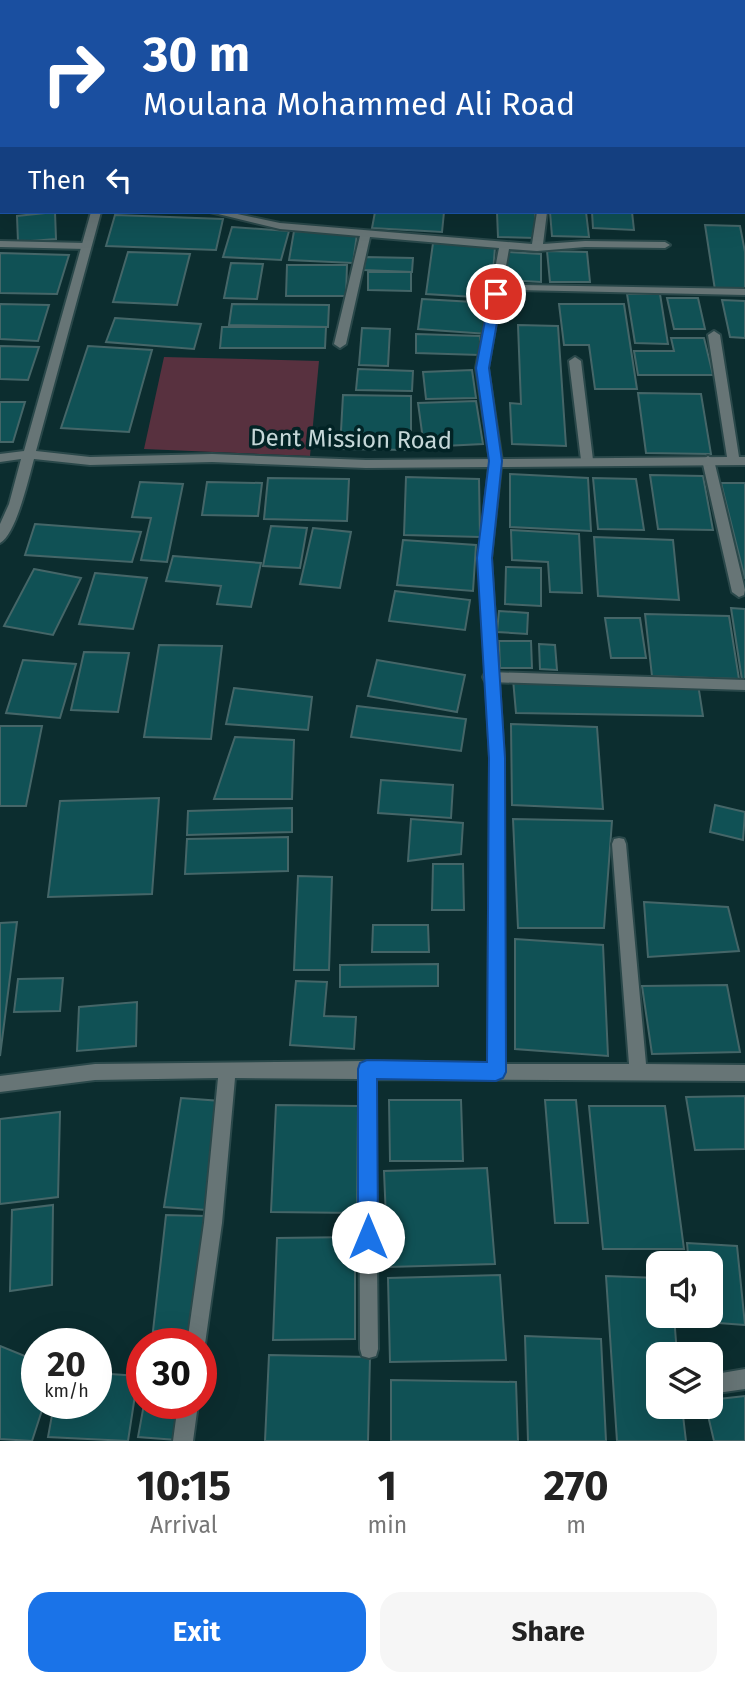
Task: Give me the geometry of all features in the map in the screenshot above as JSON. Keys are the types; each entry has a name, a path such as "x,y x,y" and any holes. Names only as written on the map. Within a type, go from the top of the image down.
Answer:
{"street":[{"path":"0,538 15,504 30,454 95,214"},
{"path":"224,214 279,226 537,248 566,243 595,247 665,245"},
{"path":"279,226 284,214"},
{"path":"537,248 542,214"},
{"path":"340,344 366,233"},
{"path":"0,244 86,246"},
{"path":"496,1072 497,758 490,677 485,558 496,461 482,368 505,244"},
{"path":"522,288 745,292"},
{"path":"714,335 739,461"},
{"path":"575,361 587,460"},
{"name":"Dent Mission Road","path":"0,458 30,454 90,461 212,458 366,464 587,460 739,461"},
{"path":"708,460 739,592"},
{"path":"490,677 745,685"},
{"path":"618,844 638,1073"},
{"path":"367,1069 369,1349"},
{"path":"0,1084 95,1072 227,1070 745,1073"},
{"path":"199,1328 213,1223 227,1070"},
{"path":"723,1383 745,1380"},
{"path":"183,1441 186,1419"}],"shaded area":[{"path":"164,357 319,361 310,456 144,449"}],"building":[{"path":"55,214 56,239 18,242 17,216"},
{"path":"375,214 444,214 442,232 372,228"},
{"path":"497,214 535,214 536,238 498,237"},
{"path":"550,214 586,214 589,237 552,236"},
{"path":"592,214 632,214 634,230 593,228"},
{"path":"115,215 223,219 216,250 106,246"},
{"path":"705,225 740,226 745,252 745,291 715,290"},
{"path":"232,227 289,231 281,260 223,257"},
{"path":"294,231 357,234 353,263 289,260"},
{"path":"433,243 495,247 491,298 426,294"},
{"path":"547,251 587,252 590,282 550,282"},
{"path":"128,252 190,254 177,305 113,302"},
{"path":"506,252 541,254 541,282 505,280"},
{"path":"0,253 69,255 57,294 0,293"},
{"path":"365,257 413,258 412,272 364,270"},
{"path":"231,263 263,264 257,299 224,298"},
{"path":"287,265 347,265 346,296 286,296"},
{"path":"368,272 411,272 411,291 368,290"},
{"path":"627,294 660,294 668,344 635,343"},
{"path":"667,298 698,298 705,329 674,329"},
{"path":"422,299 490,303 488,334 418,329"},
{"path":"722,300 745,301 745,338 730,337"},
{"path":"0,304 49,305 38,341 0,339"},
{"path":"232,304 329,305 328,327 229,325"},
{"path":"559,304 624,304 637,389 595,389 589,345 564,345"},
{"path":"115,318 201,324 194,349 106,342"},
{"path":"518,325 558,326 566,446 512,444 510,403 521,404"},
{"path":"222,327 326,327 325,348 220,348"},
{"path":"362,328 390,329 388,366 359,365"},
{"path":"416,334 480,336 480,355 416,353"},
{"path":"671,338 704,338 713,375 638,375 634,351 674,351"},
{"path":"0,346 39,347 28,380 0,379"},
{"path":"88,346 152,350 129,432 61,428"},
{"path":"358,369 413,371 412,391 356,390"},
{"path":"472,370 476,398 426,399 423,372"},
{"path":"638,393 701,394 711,454 646,453"},
{"path":"343,395 411,396 411,450 340,449"},
{"path":"476,401 483,444 424,447 418,403"},
{"path":"0,402 25,402 13,442 0,442"},
{"path":"510,474 588,478 591,531 510,527"},
{"path":"650,475 703,476 713,530 658,529"},
{"path":"406,477 479,479 480,537 404,535"},
{"path":"268,478 349,479 347,521 264,519"},
{"path":"593,478 636,479 644,530 598,529"},
{"path":"140,482 183,484 167,562 141,560 151,518 132,517"},
{"path":"207,482 262,483 258,516 202,515"},
{"path":"721,483 745,483 745,579"},
{"path":"35,524 141,532 132,562 25,555"},
{"path":"271,526 307,528 300,568 263,566"},
{"path":"313,528 351,532 340,588 300,584"},
{"path":"511,530 579,534 582,593 550,592 548,562 512,560"},
{"path":"594,537 673,540 679,600 598,596"},
{"path":"403,540 476,545 473,591 397,585"},
{"path":"173,556 261,563 251,607 217,604 221,586 166,581"},
{"path":"506,567 541,568 541,606 505,604"},
{"path":"34,569 81,578 53,635 4,626"},
{"path":"95,573 147,578 133,629 79,624"},
{"path":"395,591 470,600 465,630 389,621"},
{"path":"731,608 745,609 745,680 742,680"},
{"path":"499,611 528,613 527,634 497,632"},
{"path":"645,614 729,616 739,679 652,676"},
{"path":"605,618 640,618 646,658 611,658"},
{"path":"499,641 531,641 532,668 500,668"},
{"path":"539,644 555,645 557,670 540,669"},
{"path":"159,645 222,646 211,739 144,737"},
{"path":"84,652 129,653 118,712 71,710"},
{"path":"23,660 76,664 60,718 6,713"},
{"path":"377,660 465,675 457,712 368,696"},
{"path":"513,679 698,684 703,716 516,713"},
{"path":"234,688 312,697 308,730 226,724"},
{"path":"357,706 466,719 461,751 351,737"},
{"path":"511,724 597,727 603,809 512,805"},
{"path":"0,726 42,726 26,806 0,806"},
{"path":"235,737 294,740 292,799 214,799"},
{"path":"381,780 453,785 451,818 378,813"},
{"path":"159,798 152,894 48,897 60,801"},
{"path":"715,805 745,812 743,840 710,832"},
{"path":"292,808 292,832 187,835 188,811"},
{"path":"411,819 463,823 461,854 408,861"},
{"path":"513,819 612,821 604,928 518,928"},
{"path":"288,837 288,871 185,874 187,839"},
{"path":"433,864 463,864 464,910 432,910"},
{"path":"298,876 332,877 329,970 294,970"},
{"path":"644,902 728,907 739,951 648,957"},
{"path":"17,922 0,1056 0,923"},
{"path":"373,925 428,925 429,952 372,952"},
{"path":"515,939 603,945 608,1056 515,1049"},
{"path":"438,964 438,986 340,987 340,965"},
{"path":"63,978 60,1011 14,1012 18,979"},
{"path":"296,981 327,982 324,1016 356,1017 354,1049 290,1045"},
{"path":"727,985 740,1052 652,1054 642,986"},
{"path":"137,1002 136,1046 77,1051 79,1007"},
{"path":"745,1096 745,1149 695,1150 686,1097"},
{"path":"181,1098 221,1101 207,1210 164,1207"},
{"path":"389,1100 461,1100 463,1161 390,1161"},
{"path":"545,1100 576,1100 588,1223 555,1223"},
{"path":"276,1105 358,1106 357,1213 271,1212"},
{"path":"589,1106 665,1106 684,1249 603,1249"},
{"path":"60,1112 58,1197 0,1204 0,1119"},
{"path":"487,1168 495,1264 388,1267 384,1171"},
{"path":"53,1205 52,1285 10,1291 12,1210"},
{"path":"166,1215 206,1216 195,1328 153,1328"},
{"path":"355,1237 355,1339 273,1340 277,1238"},
{"path":"687,1243 737,1246 745,1325 723,1323 723,1251 688,1251"},
{"path":"500,1275 506,1360 390,1362 388,1278"},
{"path":"606,1276 646,1278 646,1328 675,1328 676,1342 646,1342 646,1419 683,1419 686,1441 617,1441"},
{"path":"525,1336 601,1339 606,1441 528,1441"},
{"path":"0,1346 21,1355 21,1419 39,1419 32,1441 0,1439"},
{"path":"269,1355 370,1357 368,1441 265,1441"},
{"path":"112,1374 126,1375 126,1419 131,1419 128,1441 48,1437 51,1419 112,1419"},
{"path":"391,1380 516,1382 518,1441 391,1441"},
{"path":"745,1396 745,1441 714,1441 709,1419 723,1419 723,1399"},
{"path":"141,1419 180,1419 177,1440 138,1437"}],"route":[{"path":"368,1237 367,1069 496,1072 497,758 490,677 485,558 496,461 482,368 496,294"}]}
